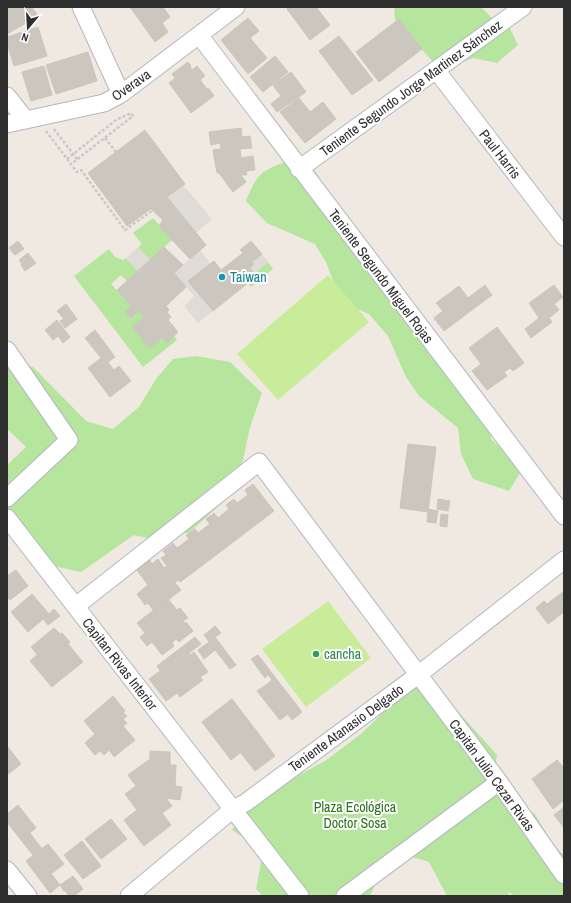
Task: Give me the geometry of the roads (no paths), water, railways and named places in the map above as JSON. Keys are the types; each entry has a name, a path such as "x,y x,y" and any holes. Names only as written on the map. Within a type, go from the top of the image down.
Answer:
{"street":[{"path":"82,7 121,94"},
{"name":"Overava","path":"7,124 104,103 121,94 236,7"},
{"name":"Teniente Segundo Jorge Martinez Sánchez","path":"299,169 523,7"},
{"name":"Teniente Segundo Miguel Rojas","path":"199,35 299,169 564,516"},
{"name":"Paul Harris","path":"436,70 564,237"},
{"path":"7,96 26,120"},
{"path":"7,350 69,440 7,498"},
{"name":"Capitán Julio Cezar Rivas","path":"76,606 259,462 499,782 564,875"},
{"name":"Capitan Rivas Interior","path":"7,518 300,896"},
{"name":"Teniente Atanasio Delgado","path":"129,896 233,809 245,803 418,675 564,560"},
{"path":"345,896 499,782"},
{"path":"7,870 28,896"}],"place":[{"name":"Taiwan","path":"222,277"},
{"name":"cancha","path":"316,654"}],"park label":[{"name":"Plaza Ecológica Doctor Sosa","path":"355,816"}]}
